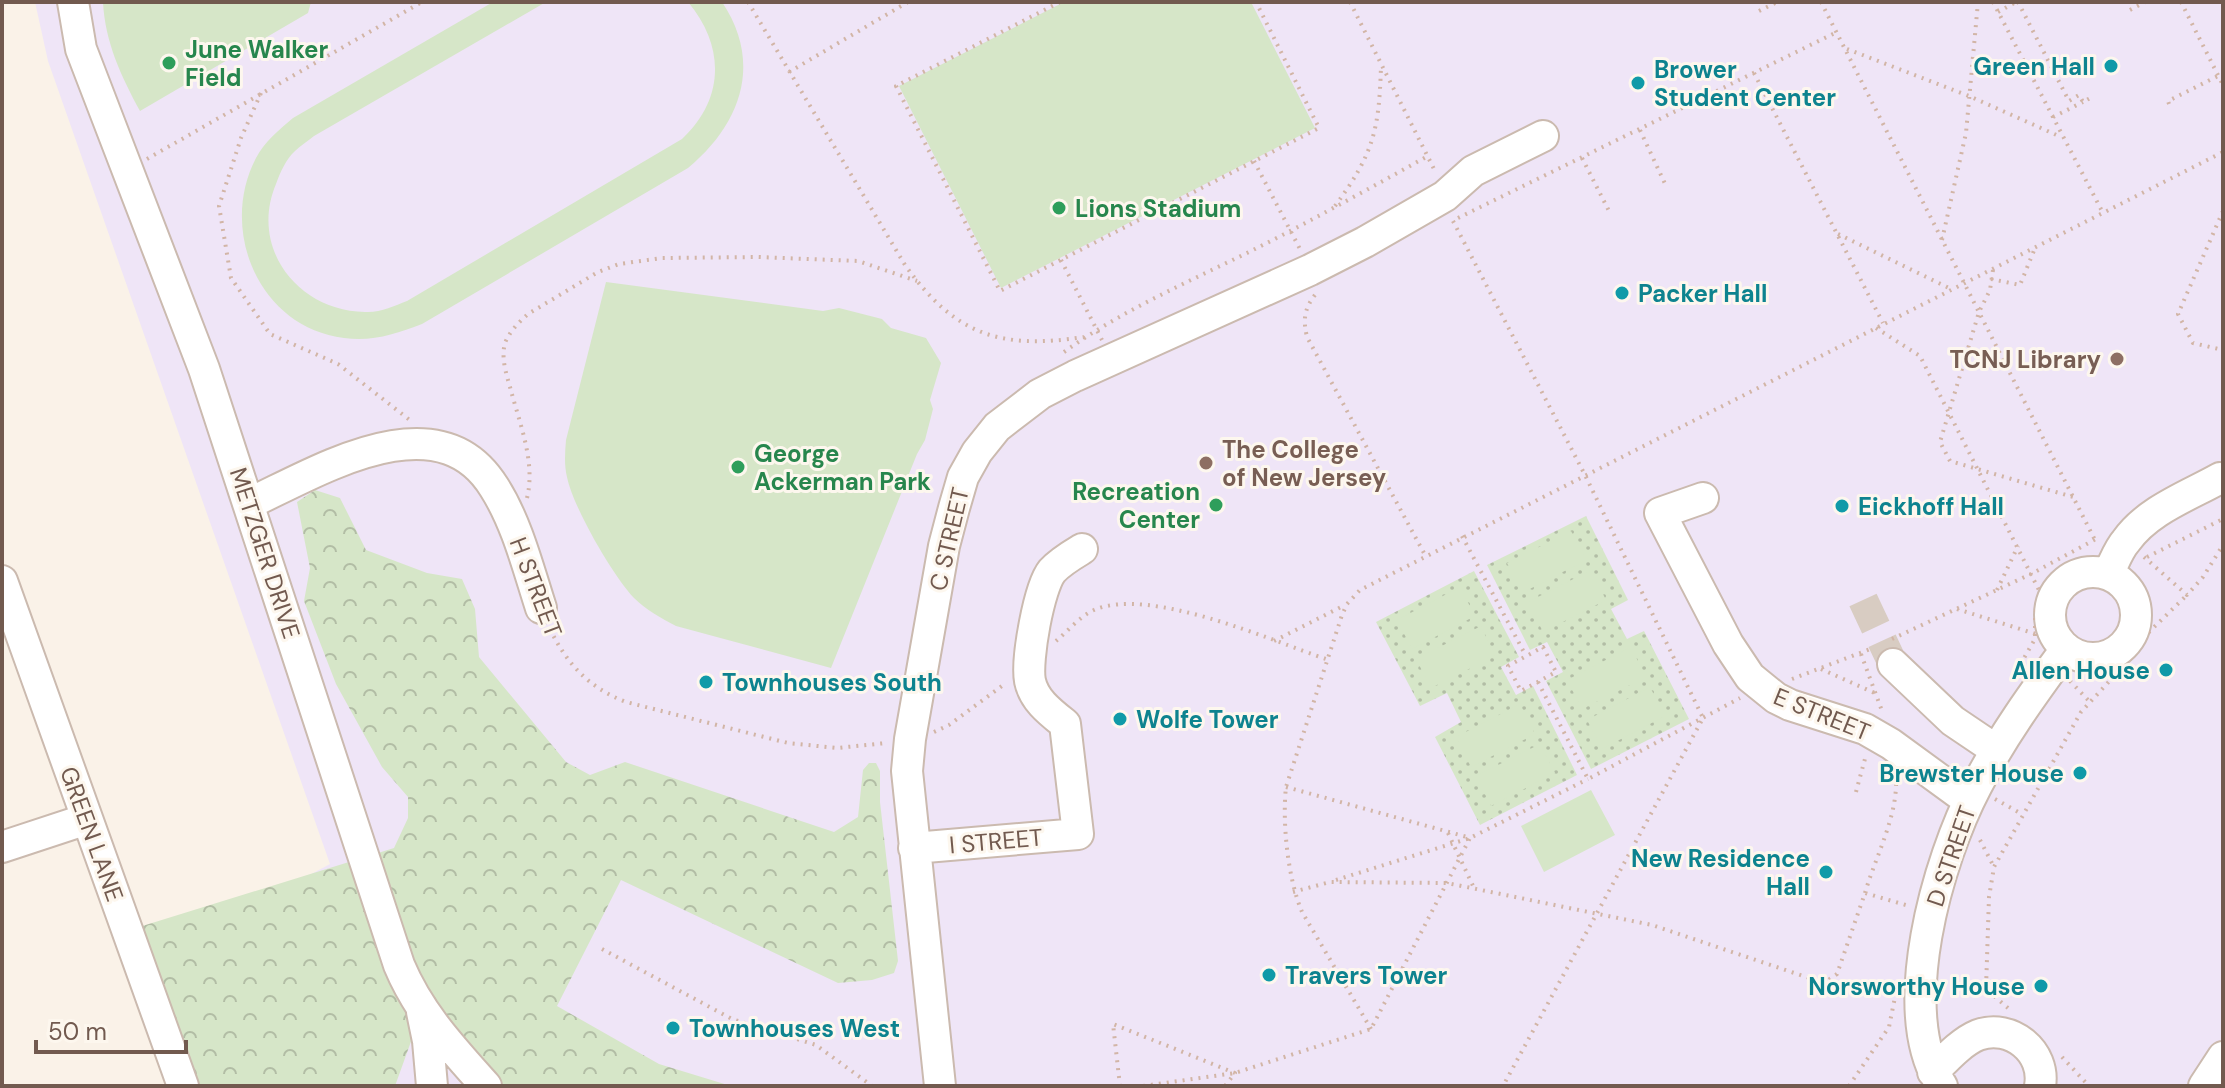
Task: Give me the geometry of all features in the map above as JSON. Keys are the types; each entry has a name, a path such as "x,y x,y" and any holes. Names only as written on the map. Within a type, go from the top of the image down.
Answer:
{"street":[{"name":"METZGER DRIVE","path":"73,2 81,49 173,282 250,503 399,965 422,1010 486,1086"},
{"name":"C STREET","path":"940,1086 907,771 944,546 963,477 983,444 1017,409 1040,394 1365,242 1445,196 1473,171 1543,136"},
{"name":"H STREET","path":"250,503 360,453 398,444 439,447 460,455 479,468 494,486 514,529 541,608"},
{"path":"2109,572 2125,541 2141,524 2220,478"},
{"name":"E STREET","path":"1703,498 1660,513 1728,644 1750,677 1790,705 1865,729 1978,797"},
{"path":"1030,663 1040,594 1051,573 1082,549"},
{"path":"2095,571 2109,572 2129,591 2135,603 2133,630 2117,651 2105,657 2091,658 2066,649 2051,626 2049,613 2052,599 2069,578 2095,571"},
{"name":"GREEN LANE","path":"2,581 183,1086"},
{"name":"D STREET","path":"1938,1079 1926,1050 1921,1000 1925,943 1953,840 1978,797 1996,750 2066,649"},
{"path":"1885,651 1953,721 1996,750"},
{"name":"I STREET","path":"914,848 1078,834 1065,724 1043,706 1030,682 1030,663"},
{"path":"2,847 87,819"},
{"path":"422,1010 432,1086"},
{"path":"1938,1079 1965,1042 1994,1032 2022,1041 2032,1051 2039,1065 2040,1086"},
{"path":"2204,1086 2223,1057"}],"path":[{"path":"128,171 422,2"},
{"path":"748,2 928,295 959,320 996,337 1044,343 1085,337"},
{"path":"789,72 908,2"},
{"path":"1060,2 896,86 1000,291 1319,128 1256,2"},
{"path":"1350,2 1439,181"},
{"path":"1759,11 1777,2"},
{"path":"1821,2 2109,572"},
{"path":"1942,240 1966,133 1978,2"},
{"path":"1993,2 2103,213"},
{"path":"1998,12 2017,2 2069,101 2079,95 2083,102"},
{"path":"2130,10 2145,2"},
{"path":"2181,2 2223,85"},
{"path":"1703,718 1585,475 1453,221 1837,32"},
{"path":"1845,48 1969,96 2063,138"},
{"path":"1334,208 1365,160 1375,134 1381,62"},
{"path":"1754,73 1883,324"},
{"path":"2169,104 2168,101 2218,76"},
{"path":"261,93 241,138 219,206 231,278 270,334 338,364 423,430 439,447"},
{"path":"2053,118 2092,97"},
{"path":"1640,130 1667,188"},
{"path":"1273,641 1347,604 1360,590 1425,555 2223,152"},
{"path":"1062,354 1085,337 1428,156"},
{"path":"1582,158 1611,215"},
{"path":"1254,161 1304,256"},
{"path":"2223,211 2178,314 2193,343 2223,350"},
{"path":"1836,233 1951,289"},
{"path":"1991,279 2020,285 2036,247"},
{"path":"514,529 525,506 530,485 530,465 504,365 504,354 511,332 528,314 598,272 619,264 662,258 758,257 858,261 917,281"},
{"path":"1061,260 1098,330 1110,360"},
{"path":"1993,268 1990,290 1979,312 1940,442 1950,461 2073,497"},
{"path":"1320,289 1306,308 1304,323 1307,337 1425,555"},
{"path":"1876,328 1920,356 2041,594 2035,614 2033,647 2010,681"},
{"path":"2145,558 2223,519"},
{"path":"1462,536 1526,656"},
{"path":"1778,683 1861,654 1885,651 1954,609 2031,574 2103,536"},
{"path":"2019,1018 1986,989 1989,897 1994,867 2064,739 2090,702 2127,662 2148,633 2203,577 2223,545"},
{"path":"1997,590 2018,546"},
{"path":"2133,548 2187,595"},
{"path":"925,736 949,725 1092,611 1114,605 1146,603 1210,620 1326,659"},
{"path":"1347,604 1326,659 1286,787 1284,803 1293,892 1371,1029"},
{"name":"H STREET","path":"541,608 568,662 592,686 626,702 813,747 895,742"},
{"path":"1954,609 2036,634"},
{"path":"1543,647 1556,672 1521,691 1508,666 1526,656 1543,647"},
{"path":"1861,654 1884,717"},
{"path":"2090,702 2067,677 2127,662"},
{"path":"1821,669 1877,694"},
{"path":"1538,682 1588,779"},
{"path":"1293,892 1470,838 1748,694"},
{"path":"1503,1086 1703,718"},
{"path":"1856,792 1867,753"},
{"path":"1330,882 1447,883 1474,888 1652,925 1824,983 1837,974 1892,814 1897,793 1895,771"},
{"path":"1286,787 1470,838"},
{"path":"1978,797 2022,814"},
{"path":"1448,833 1474,888"},
{"path":"1143,1086 1235,1073 1371,1029 1470,838"},
{"path":"1980,839 1994,867"},
{"path":"1865,893 1917,908"},
{"path":"602,949 732,1019 816,1045 872,1086"},
{"path":"1120,1086 1113,1024 1235,1073"},
{"path":"2060,1055 2089,1086"},
{"path":"1225,1086 1235,1073"}],"shaded area":[{"name":"The College of New Jersey","path":"35,2 2223,2 2223,1086 228,1086 170,950 330,864 48,61"}],"green space":[{"name":"June Walker Field","path":"103,2 311,2 308,13 140,111 115,58"},
{"path":"493,2 546,2 314,136 286,162 269,208 269,231 285,272 300,288 319,301 341,309 371,312 407,301 682,139 706,107 713,90 715,72 709,36 688,2 722,2 734,25 741,47 743,70 733,112 706,151 688,168 422,324 384,336 354,339 315,330 289,316 269,296 254,272 245,244 242,216 245,186 259,152 293,118"},
{"name":"Lions Stadium","path":"1064,2 1251,2 1315,128 1001,288 899,86"},
{"name":"George Ackerman Park","path":"606,282 823,311 839,308 882,319 891,328 926,338 941,363 930,400 933,409 925,440 831,668 670,623 634,598 595,540 571,490 565,454"},
{"path":"315,490 340,498 366,550 427,573 462,579 475,609 479,657 566,762 590,775 625,762 834,832 858,817 863,770 869,763 876,763 880,771 880,802 898,961 894,973 872,980 838,983 621,880 557,1006 659,1064 731,1086 503,1086 422,1011 395,1086 182,1086 123,932 394,848 408,818 408,797 382,767 336,684 304,601 310,568 297,502"},
{"path":"1586,516 1628,600 1611,609 1627,639 1644,631 1689,719 1591,769 1546,681 1563,672 1547,642 1530,650 1487,565"},
{"path":"1571,531 1586,560 1522,593 1507,563"},
{"path":"1591,570 1606,600 1543,632 1528,602"},
{"path":"1474,571 1519,657 1501,667 1516,695 1533,686 1577,775 1480,825 1435,737 1461,722 1447,693 1420,706 1376,622"},
{"path":"1460,587 1475,616 1412,649 1397,620"},
{"path":"1481,626 1495,656 1431,688 1416,659"},
{"path":"1631,647 1646,677 1582,709 1567,680"},
{"path":"1650,687 1665,716 1602,749 1587,720"},
{"path":"1520,704 1535,734 1471,767 1456,737"},
{"path":"1540,744 1555,773 1491,806 1476,776"},
{"path":"1591,790 1615,835 1544,872 1521,826"}],"tunnel":[{"path":"1863,600 1893,664"}],"place":[{"name":"June Walker Field","path":"169,63"},
{"name":"Green Hall","path":"2111,66"},
{"name":"Brower Student Center","path":"1638,83"},
{"name":"Lions Stadium","path":"1059,208"},
{"name":"Packer Hall","path":"1622,293"},
{"name":"TCNJ Library","path":"2117,359"},
{"name":"The College of New Jersey","path":"1206,463"},
{"name":"George Ackerman Park","path":"738,467"},
{"name":"Recreation Center","path":"1216,505"},
{"name":"Eickhoff Hall","path":"1842,506"},
{"name":"Allen House","path":"2166,670"},
{"name":"Townhouses South","path":"706,682"},
{"name":"Wolfe Tower","path":"1120,719"},
{"name":"Brewster House","path":"2080,773"},
{"name":"New Residence Hall","path":"1826,872"},
{"name":"Travers Tower","path":"1269,975"},
{"name":"Norsworthy House","path":"2041,986"},
{"name":"Townhouses West","path":"673,1028"}]}
